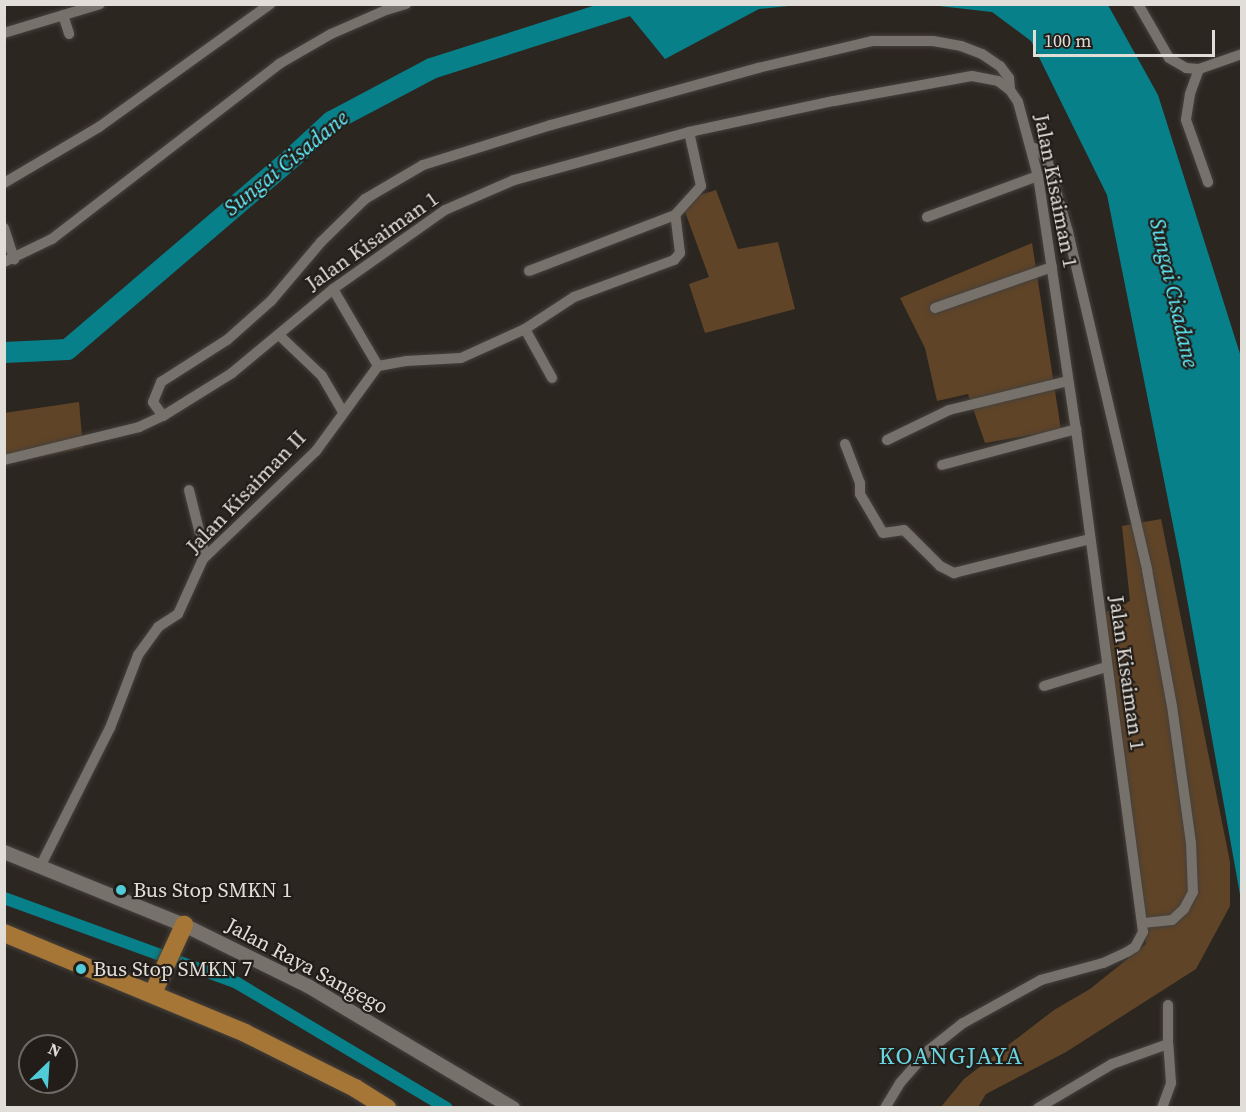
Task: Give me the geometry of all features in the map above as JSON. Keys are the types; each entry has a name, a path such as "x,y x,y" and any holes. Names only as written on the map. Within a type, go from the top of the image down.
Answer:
{"main road":[{"path":"155,989 183,928"},
{"path":"4,933 155,989 355,1088 387,1107"}],"street":[{"path":"4,33 100,4"},
{"path":"4,228 9,261 52,239 279,64 331,34 406,4"},
{"path":"1138,4 1169,58 1186,68 1199,69 1242,54"},
{"path":"4,183 99,127 269,5"},
{"path":"63,15 69,34"},
{"path":"163,416 153,402 161,382 227,340 271,301 321,242 365,199 423,165 551,125 758,68 872,41 933,41 961,46 982,54 1000,66 1009,78 1010,90"},
{"path":"1199,69 1190,94 1186,120 1208,182"},
{"name":"Jalan Kisaiman 1","path":"4,460 129,430 163,416 232,373 333,289 445,210 514,180 689,132 834,101 972,75 998,81 1010,90 1018,102 1038,176 1076,429 1106,668 1143,932 1135,947 1127,952 1103,963 1041,980 963,1023 929,1050 900,1083 885,1107"},
{"path":"529,270 675,215 702,186 689,132"},
{"path":"1031,147 1040,150 1048,163 1068,232 1147,570 1172,706 1191,843 1193,892 1184,909 1172,920 1142,923"},
{"path":"927,217 1038,176"},
{"path":"333,289 378,366 461,358 525,329 574,297 674,260 680,253 675,215"},
{"path":"935,308 1052,267"},
{"path":"525,329 552,378"},
{"path":"279,335 322,376 342,412"},
{"name":"Jalan Kisaiman II","path":"41,865 110,728 138,655 158,627 178,614 204,560 316,451 342,412 378,366"},
{"path":"888,440 925,419 949,410 1068,381"},
{"path":"942,465 1076,429"},
{"path":"845,444 860,483 860,494 883,533 904,530 940,566 954,573 1090,538"},
{"path":"189,490 203,546 204,560"},
{"path":"1044,686 1106,668"},
{"name":"Jalan Raya Sangego","path":"4,852 41,865 308,986 513,1107"},
{"path":"1162,1107 1171,1083 1168,1005"},
{"path":"1040,1107 1112,1064 1168,1044"}],"shaded area":[{"path":"716,190 738,249 778,242 795,309 705,333 689,284 709,277 681,201"},
{"path":"1032,243 1061,430 985,443 968,394 937,401 925,348 900,298"},
{"path":"79,402 83,448 5,464 4,413"},
{"path":"1161,519 1230,862 1230,906 1196,969 1066,1052 986,1094 978,1107 940,1108 964,1079 1054,1010 1090,989 1146,944 1098,616 1130,601 1122,526"}],"water":[{"path":"621,5 798,5 759,9 665,59"},
{"path":"930,5 1108,5 1158,95 1241,357 1241,900 1180,560 1107,195 1031,41 992,12"}],"waterway":[{"name":"Sungai Cisadane","path":"4,352 67,349 331,121 431,68 632,4"},
{"path":"4,898 237,983 447,1108"}],"place":[{"name":"Bus Stop SMKN 1","path":"121,890"},
{"name":"Bus Stop SMKN 7","path":"81,969"}],"district":[{"name":"KOANGJAYA","path":"951,1056"}]}
